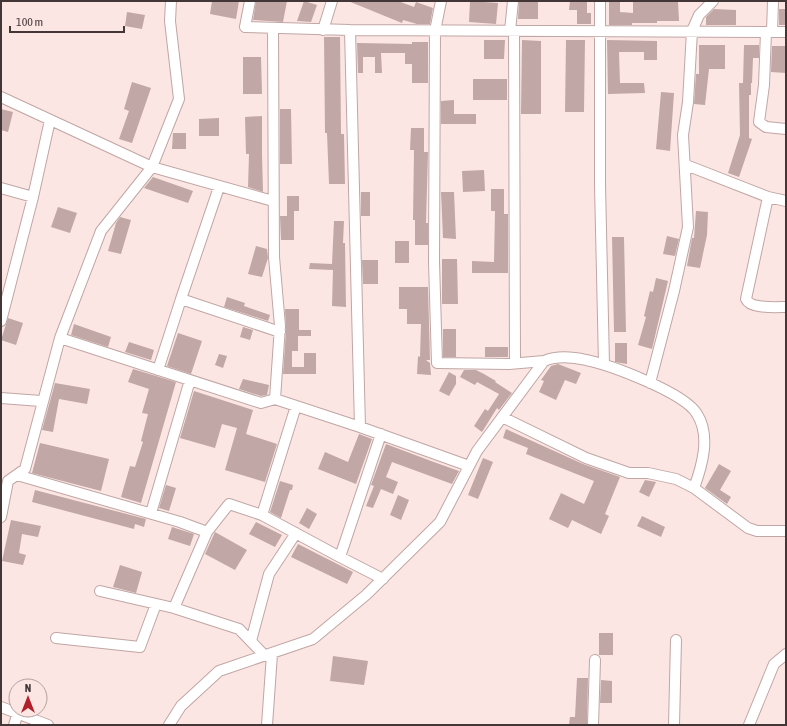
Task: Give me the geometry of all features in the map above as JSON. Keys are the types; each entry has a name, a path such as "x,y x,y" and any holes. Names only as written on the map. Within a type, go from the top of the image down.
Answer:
{"street":[{"path":"1,517 8,481 24,469 60,338 101,231 152,167 179,98 170,21 171,1"},
{"path":"250,1 245,27 273,29 786,32"},
{"path":"323,30 332,1"},
{"path":"441,1 435,31 434,262 437,363 544,361 553,358 585,359 604,364 650,383 690,404 698,415 704,439 703,455 694,488"},
{"path":"513,1 515,362"},
{"path":"600,1 600,185 604,364"},
{"path":"773,1 760,122 766,128 786,129"},
{"path":"650,383 674,291 688,227 684,135 688,102 692,31 699,15 708,2"},
{"path":"273,29 274,256 280,332 274,399"},
{"path":"350,30 360,426"},
{"path":"1,97 152,167 273,202"},
{"path":"1,321 33,197 50,120"},
{"path":"686,165 768,197 786,201"},
{"path":"158,370 219,187"},
{"path":"1,188 33,197"},
{"path":"768,197 746,299 750,304 786,307"},
{"path":"181,299 280,332"},
{"path":"60,338 261,403 274,399 360,426 469,466"},
{"path":"169,725 181,706 219,671 313,639 383,579 440,522 477,451 544,361"},
{"path":"151,513 190,380"},
{"path":"1,398 42,401"},
{"path":"262,515 296,406"},
{"path":"502,417 586,458 629,473 648,473 676,479 694,488 748,528 757,531 786,531"},
{"path":"340,557 381,434"},
{"path":"17,475 151,513 207,532"},
{"path":"174,608 207,532 229,504 262,515 383,579"},
{"path":"251,641 270,574 296,533"},
{"path":"100,591 174,608 239,629 251,641 269,655"},
{"path":"56,638 140,647 156,604"},
{"path":"674,725 676,640"},
{"path":"749,725 774,664 786,654"},
{"path":"268,725 269,655"},
{"path":"593,725 595,660"},
{"path":"29,718 48,725"}],"building":[{"path":"212,1 239,1 236,19 210,14"},
{"path":"256,1 287,1 283,22 253,20"},
{"path":"304,1 317,5 311,22 297,21"},
{"path":"348,1 398,1 414,7 416,2 433,8 430,24 417,24 403,20 402,23"},
{"path":"470,1 498,3 496,24 469,22"},
{"path":"519,1 538,1 538,19 518,19"},
{"path":"570,1 587,1 587,13 591,13 591,24 577,24 577,10 569,10"},
{"path":"609,1 620,1 620,12 633,13 633,1 678,1 679,21 632,23 632,25 609,25"},
{"path":"714,9 736,10 736,25 706,25 706,17"},
{"path":"779,9 786,9 786,25 779,25"},
{"path":"127,12 145,15 142,29 125,26"},
{"path":"324,37 340,37 341,134 344,134 345,184 329,184 327,133 325,133"},
{"path":"484,40 505,40 504,59 484,59"},
{"path":"522,40 541,41 541,114 521,114"},
{"path":"566,40 585,40 584,112 565,112"},
{"path":"607,40 657,41 657,60 644,60 644,52 619,52 620,83 644,83 645,93 608,94"},
{"path":"412,42 428,42 428,83 412,83 412,64 405,64 405,53 381,53 382,73 375,73 375,57 363,57 363,73 358,73 357,43 412,44"},
{"path":"699,45 725,45 725,69 709,69 705,105 694,104 696,74 699,74"},
{"path":"744,45 759,45 759,58 753,58 751,95 749,95 749,138 752,139 739,177 728,173 740,135 739,83 743,83"},
{"path":"772,46 786,46 786,73 771,72"},
{"path":"243,57 261,57 262,94 243,94"},
{"path":"473,79 507,79 507,100 473,100"},
{"path":"132,82 151,88 132,143 119,139 129,111 124,109"},
{"path":"661,92 674,93 670,151 656,149"},
{"path":"454,100 454,114 476,114 476,124 441,124 441,101"},
{"path":"1,109 13,112 8,132 1,130"},
{"path":"280,109 291,109 292,164 280,164"},
{"path":"262,116 263,192 248,187 249,154 246,154 245,117"},
{"path":"219,118 219,136 199,136 199,119"},
{"path":"411,128 424,128 424,152 428,152 426,223 428,223 428,245 415,245 415,220 413,220 414,150 410,150"},
{"path":"173,133 186,133 186,149 172,149"},
{"path":"484,170 485,191 463,192 462,171"},
{"path":"153,177 193,191 188,203 144,188"},
{"path":"491,189 504,189 504,214 508,214 508,273 472,273 472,261 494,262 495,211 491,211"},
{"path":"361,192 370,192 370,216 361,216"},
{"path":"441,192 454,192 456,239 443,238"},
{"path":"287,196 299,196 299,211 294,211 294,240 281,240 280,216 287,216"},
{"path":"58,207 77,213 70,233 51,227"},
{"path":"696,211 708,212 707,235 700,268 687,266 692,238 694,238"},
{"path":"120,217 131,220 121,254 108,251 116,223"},
{"path":"334,221 344,221 343,243 345,243 346,307 332,306 333,270 309,269 310,263 332,264"},
{"path":"667,236 679,239 675,256 663,254"},
{"path":"612,237 624,237 626,332 614,332"},
{"path":"395,241 409,241 409,263 395,263"},
{"path":"256,246 267,249 268,258 262,277 248,274"},
{"path":"442,259 457,259 458,304 442,304"},
{"path":"362,260 378,260 378,284 363,284"},
{"path":"656,278 668,281 652,349 638,345 646,317 644,316 650,291 653,292"},
{"path":"399,287 428,287 430,360 426,360 430,363 431,375 417,374 418,356 420,357 421,324 407,324 407,309 399,309"},
{"path":"227,297 245,303 244,306 270,315 268,321 224,307"},
{"path":"285,309 299,309 299,330 311,330 311,336 298,336 298,351 292,351 292,367 304,367 304,353 316,353 316,374 283,374 286,331"},
{"path":"8,318 23,323 16,345 1,340"},
{"path":"74,324 111,337 108,347 71,335"},
{"path":"243,327 253,330 250,340 240,337"},
{"path":"443,329 456,329 456,357 443,357"},
{"path":"178,333 202,341 191,374 167,366"},
{"path":"129,342 154,350 151,360 125,352"},
{"path":"615,343 627,343 627,364 615,362"},
{"path":"485,347 508,347 508,357 485,357"},
{"path":"219,354 227,356 223,368 215,365"},
{"path":"558,364 581,373 576,384 565,380 556,400 539,392 544,381 541,380 551,366"},
{"path":"133,369 176,382 141,503 121,497 130,466 135,467 143,442 141,441 148,414 142,413 149,389 128,382"},
{"path":"464,370 476,370 496,381 495,382 512,393 499,410 497,408 482,432 474,426 485,409 488,411 499,394 477,382 475,385 460,377"},
{"path":"449,372 456,376 456,384 449,396 439,391"},
{"path":"243,379 269,385 267,395 261,396 239,389"},
{"path":"55,383 90,389 87,404 59,399 53,432 42,430"},
{"path":"194,391 253,410 246,434 277,444 265,482 225,470 237,428 222,424 215,448 180,438"},
{"path":"506,429 583,464 620,477 605,514 609,516 601,534 572,520 568,528 549,519 561,493 584,504 594,481 526,454 528,448 503,438"},
{"path":"359,434 372,439 356,484 318,469 325,452 348,462"},
{"path":"40,443 109,459 101,491 32,473"},
{"path":"386,444 459,471 452,484 392,462 386,477 398,482 393,494 381,489 373,508 366,506 374,486 371,485"},
{"path":"483,458 493,462 478,499 468,495"},
{"path":"719,464 731,471 720,490 731,497 727,504 705,488"},
{"path":"645,480 656,482 649,497 639,492"},
{"path":"280,481 293,485 281,518 270,512"},
{"path":"166,485 176,488 169,511 159,508"},
{"path":"35,490 146,519 144,527 135,524 134,529 32,502"},
{"path":"398,495 409,500 401,520 390,515"},
{"path":"307,508 317,514 309,529 299,523"},
{"path":"642,516 665,527 661,537 637,526"},
{"path":"11,520 41,526 38,537 22,534 19,553 26,555 23,565 2,561"},
{"path":"256,522 282,535 275,547 249,534"},
{"path":"172,527 194,534 190,546 168,539"},
{"path":"215,532 247,550 235,570 205,554"},
{"path":"298,544 353,572 347,584 291,557"},
{"path":"120,565 142,572 136,593 113,587"},
{"path":"599,633 613,633 613,655 599,655"},
{"path":"333,656 368,661 364,685 330,681"},
{"path":"577,678 588,678 587,725 569,725 570,717 575,717"},
{"path":"601,680 612,681 612,703 600,703"}]}
